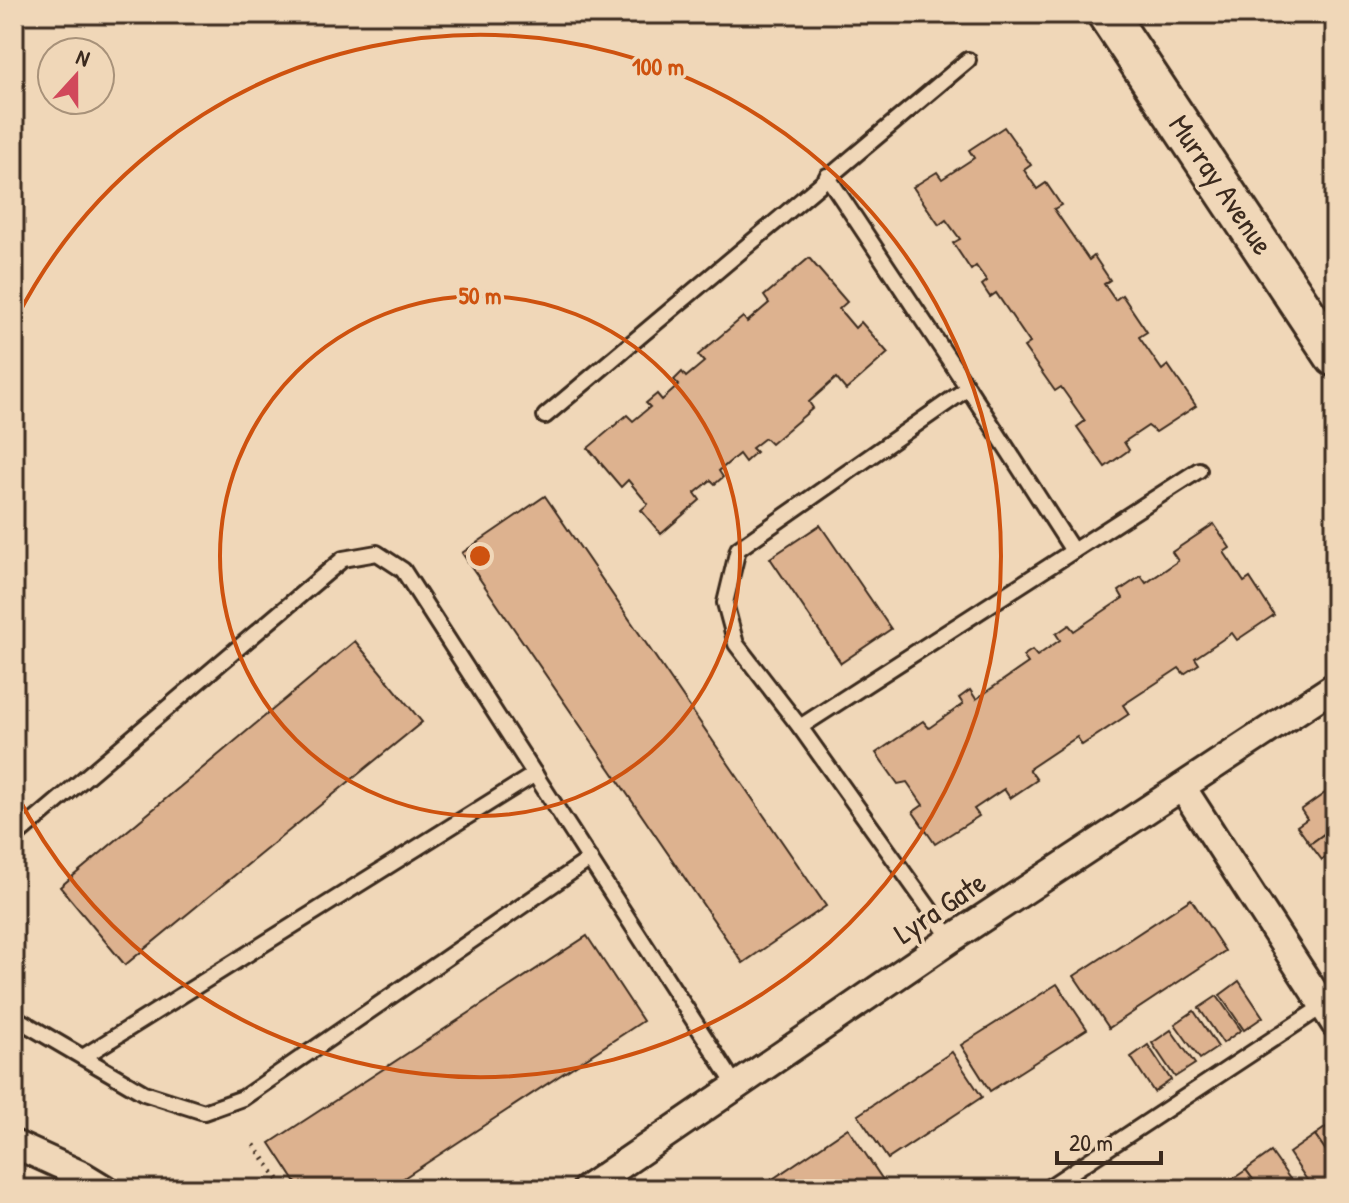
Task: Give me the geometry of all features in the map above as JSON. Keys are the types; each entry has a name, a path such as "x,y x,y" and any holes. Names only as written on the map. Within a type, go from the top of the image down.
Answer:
{"street":[{"name":"Murray Avenue","path":"1107,14 1335,357"},
{"name":"Lyra Gate","path":"586,1189 951,939 1335,686"},
{"path":"1182,787 1329,1015"},
{"path":"14,1144 105,1189"}],"lane":[{"path":"545,416 968,60"},
{"path":"827,176 1073,551"},
{"path":"951,939 800,727 736,644 725,603 738,549 968,388"},
{"path":"800,727 1199,470"},
{"path":"14,838 343,559 377,553 403,570 736,1086"},
{"path":"83,1057 535,774"},
{"path":"14,1017 144,1093 204,1112 243,1098 590,859"},
{"path":"1046,1189 1329,1015"}],"path":[{"path":"254,1145 285,1189"}],"building":[{"path":"1004,127 1031,165 1024,170 1037,189 1046,183 1061,205 1054,209 1089,260 1094,256 1110,280 1104,284 1115,300 1122,295 1147,332 1139,337 1162,370 1168,365 1196,406 1156,432 1148,426 1124,442 1129,450 1105,467 1077,427 1085,421 1061,387 1055,391 1024,347 1030,343 996,293 990,297 982,285 987,281 976,266 971,270 953,243 960,239 946,220 939,225 913,187 937,172 942,179 974,158 969,150"},
{"path":"809,258 847,302 839,309 855,328 861,322 888,353 846,390 836,378 809,402 813,408 771,444 765,438 752,448 756,452 745,462 739,454 719,471 723,477 715,484 711,480 695,493 700,500 661,534 641,510 648,504 628,480 621,487 588,448 627,415 633,421 650,407 646,403 657,394 662,400 679,385 674,380 682,372 686,377 704,362 698,355 743,317 747,322 769,303 764,296"},
{"path":"545,496 826,906 743,963 462,553"},
{"path":"1214,524 1230,548 1224,552 1244,582 1250,578 1274,615 1237,640 1232,633 1195,658 1199,664 1184,674 1179,668 1123,705 1129,714 1082,745 1077,737 1029,769 1037,780 1010,798 1004,789 974,809 979,816 935,844 913,812 923,805 907,782 898,784 876,753 923,721 929,728 963,704 959,698 970,690 976,699 1028,663 1023,656 1032,650 1037,656 1060,640 1056,634 1069,625 1074,631 1123,598 1119,591 1141,576 1146,583 1178,561 1172,552"},
{"path":"820,525 891,629 841,663 770,558"},
{"path":"355,641 422,722 125,965 60,887"},
{"path":"1335,786 1335,826 1310,844 1297,826 1307,819 1301,810"},
{"path":"1335,826 1335,856 1333,852 1322,860 1310,844"},
{"path":"1191,899 1225,951 1109,1028 1074,976"},
{"path":"587,936 643,1021 387,1189 300,1189 270,1143"},
{"path":"1239,981 1263,1017 1244,1030 1220,995"},
{"path":"1057,984 1087,1029 990,1091 961,1045"},
{"path":"1217,996 1241,1030 1223,1043 1199,1008"},
{"path":"1194,1011 1218,1047 1200,1059 1175,1024"},
{"path":"1171,1030 1195,1064 1175,1077 1152,1043"},
{"path":"1148,1045 1171,1080 1154,1092 1131,1057"},
{"path":"952,1052 982,1097 888,1159 858,1115"},
{"path":"1335,1121 1335,1164 1315,1135"},
{"path":"848,1128 883,1180 870,1189 758,1189"},
{"path":"1315,1135 1335,1164 1335,1189 1313,1189 1289,1153"},
{"path":"1271,1152 1297,1189 1260,1189 1246,1170"},
{"path":"1246,1170 1260,1189 1222,1189 1221,1187"}]}
